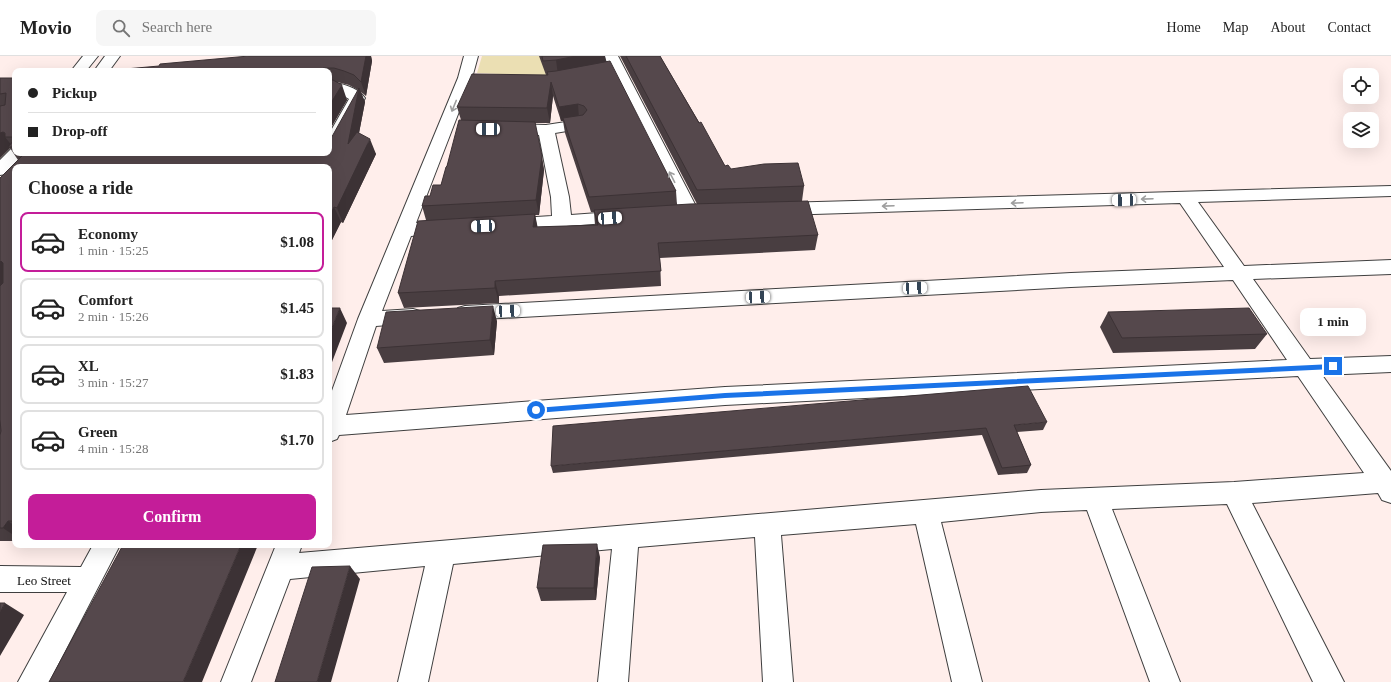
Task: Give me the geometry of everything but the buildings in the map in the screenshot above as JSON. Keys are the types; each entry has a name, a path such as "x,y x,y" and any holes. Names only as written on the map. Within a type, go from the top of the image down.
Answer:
{"street":[{"path":"81,68 91,56"},
{"path":"103,68 113,56"},
{"path":"332,423 368,319 403,230 453,128 472,79 471,56"},
{"path":"610,65 690,212"},
{"path":"332,88 340,88 350,92 357,98 332,144"},
{"path":"492,129 546,130 579,125"},
{"path":"546,130 560,197 562,221"},
{"path":"0,170 14,156"},
{"path":"761,210 1391,191"},
{"path":"1186,198 1389,486"},
{"path":"490,225 642,216"},
{"path":"403,230 459,227"},
{"path":"368,319 1063,280 1391,267"},
{"path":"332,429 725,396 1391,364"},
{"path":"236,682 285,556 442,552 626,536 767,526 1041,500 1389,486"},
{"path":"1234,493 1329,682"},
{"path":"1095,498 1165,682"},
{"path":"926,512 968,682"},
{"path":"767,526 778,682"},
{"path":"613,682 626,536"},
{"path":"33,682 105,548"},
{"path":"413,682 442,552"},
{"name":"Leo Street","path":"0,579 88,580"}],"shaded area":[{"path":"482,56 603,56 608,66 541,76 477,73"}],"route":[{"path":"536,410 725,396 1333,366"}]}
